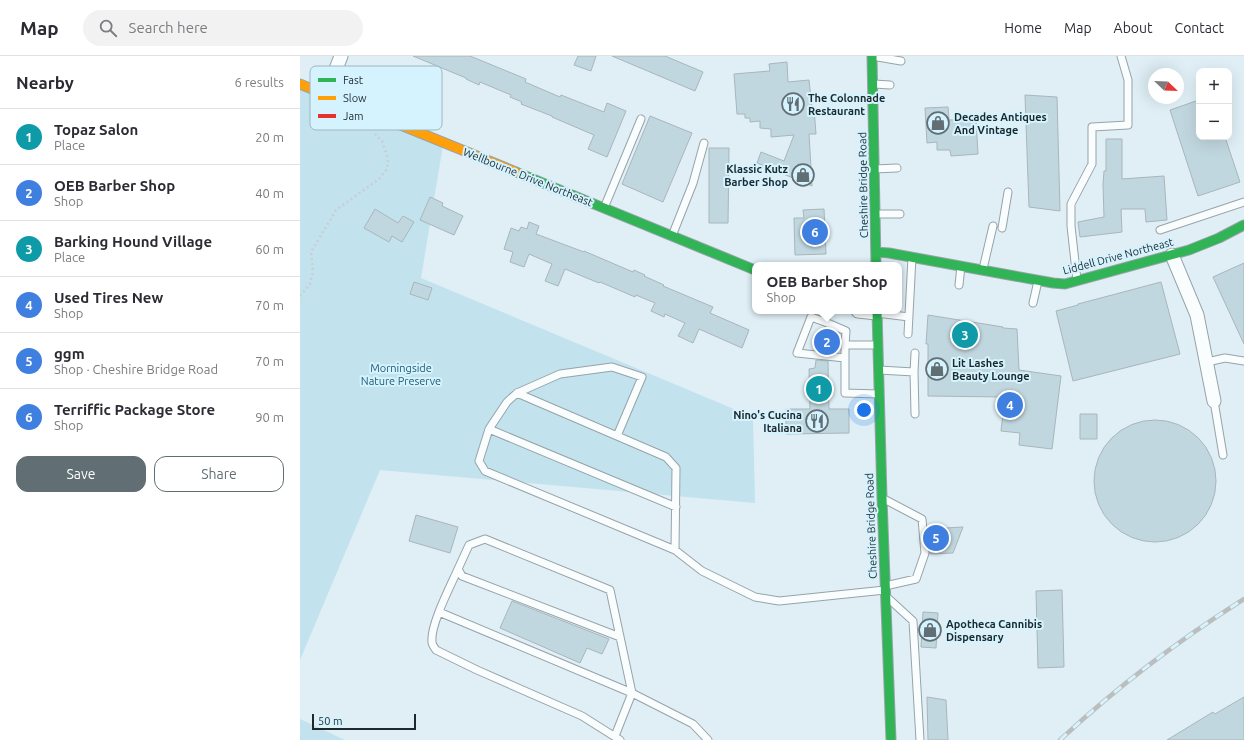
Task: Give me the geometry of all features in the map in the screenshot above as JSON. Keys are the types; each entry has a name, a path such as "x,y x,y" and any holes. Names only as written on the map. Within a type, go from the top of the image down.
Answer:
{"street":[{"path":"337,66 341,56"},
{"name":"Cheshire Bridge Road","path":"872,56 876,262"},
{"name":"Wellbourne Drive Northeast","path":"300,84 310,88"},
{"name":"Wellbourne Drive Northeast","path":"412,130 752,269"},
{"name":"Liddell Drive Northeast","path":"876,252 1065,284 1189,250 1219,238 1244,225"},
{"path":"1172,255 1197,315 1214,401"},
{"name":"Cheshire Bridge Road","path":"877,314 891,740"}],"lane":[{"path":"872,56 901,61"},
{"path":"1077,280 1071,226 1071,204 1092,164 1092,126 1128,125 1128,80 1120,56"},
{"path":"873,83 890,85"},
{"path":"604,208 641,119"},
{"path":"672,236 692,183 704,143"},
{"path":"874,169 897,168"},
{"path":"1002,228 1008,192"},
{"path":"1160,230 1244,202"},
{"path":"875,214 900,214"},
{"path":"983,270 993,226"},
{"path":"908,334 912,257"},
{"path":"959,285 961,266"},
{"path":"1033,303 1038,280"},
{"path":"825,322 827,314"},
{"path":"890,314 909,317"},
{"path":"845,358 797,353 811,317 846,331 845,393 879,394"},
{"path":"846,344 878,345"},
{"path":"915,353 915,414"},
{"path":"1207,362 1225,358 1244,361"},
{"path":"617,436 642,377 612,367 560,374 517,393 507,402 489,429 479,461 485,471 675,550 702,571 755,597 778,601 886,591 916,579 925,553 922,519 882,498"},
{"path":"878,370 914,372"},
{"path":"517,393 666,457 676,468 675,550"},
{"path":"1214,401 1223,456"},
{"path":"489,429 676,507"},
{"path":"485,539 610,590 632,693 617,738 582,716 477,670 436,650 432,644 432,635 439,612 469,545 485,539"},
{"path":"458,569 462,576 620,638"},
{"path":"886,591 913,621 920,740"},
{"path":"439,612 632,693 693,724 708,740"}],"path":[{"path":"300,296 310,284 313,271 311,252 336,210 379,179 387,169 388,159 382,140 372,131"}],"green space":[{"name":"Morningside Nature Preserve","path":"300,85 310,89 310,130 407,130 443,145 421,278 753,417 755,503 380,470 300,660"},
{"path":"300,719 345,740 300,740"}],"building":[{"path":"413,56 470,56 526,79 525,82 560,97 561,95 604,112 607,103 626,111 607,157 588,149 594,135 521,104 522,102 510,97 511,95 480,82 479,85 442,68 442,66 437,66"},
{"path":"578,56 596,56 591,71 574,65"},
{"path":"612,56 665,56 703,72 695,91"},
{"path":"787,62 788,82 809,80 812,108 814,108 816,134 809,134 812,186 757,163 761,152 784,161 794,135 771,137 771,129 760,128 760,121 750,122 750,118 745,118 745,114 737,114 734,74 770,71 769,64"},
{"path":"1025,95 1057,97 1060,211 1029,207"},
{"path":"1196,101 1196,140 1226,140 1240,182 1198,196 1170,110"},
{"path":"948,107 949,120 976,119 978,154 951,156 950,150 937,150 937,142 927,143 925,108"},
{"path":"650,116 692,133 663,202 622,184"},
{"path":"1106,139 1122,139 1122,179 1164,176 1167,220 1146,222 1145,209 1121,209 1122,232 1080,237 1078,222 1104,217 1103,184 1104,171 1106,171"},
{"path":"709,148 729,148 728,223 709,223"},
{"path":"430,197 443,203 442,206 463,216 454,235 420,220"},
{"path":"375,209 398,223 403,216 414,222 402,242 392,236 389,242 364,228"},
{"path":"824,209 826,254 795,255 794,218 804,218 803,210"},
{"path":"529,222 539,226 536,234 584,251 633,272 634,270 664,285 663,286 713,307 710,313 749,330 742,348 699,329 693,343 678,336 685,323 665,314 664,317 651,311 655,303 636,295 635,297 565,269 558,286 545,281 552,264 529,254 524,267 510,262 513,252 504,249 511,228 519,231 521,227 527,229"},
{"path":"1244,263 1244,344 1213,277"},
{"path":"414,282 432,288 428,300 410,294"},
{"path":"1161,282 1180,354 1073,381 1056,311"},
{"path":"928,315 1017,329 1019,370 1061,376 1052,449 1019,445 1020,433 1001,431 1005,397 928,396 928,344 926,344"},
{"path":"816,334 839,334 839,350 816,350"},
{"name":"Nino's Cucina Italiana","path":"816,360 828,361 829,409 849,409 849,433 786,434 786,409 810,409 809,369 815,368"},
{"path":"1080,414 1097,414 1097,439 1080,439"},
{"path":"1155,420 1179,424 1198,438 1212,457 1216,481 1212,505 1198,524 1179,538 1155,542 1131,538 1112,524 1098,505 1094,481 1098,457 1112,438 1131,424"},
{"path":"416,515 458,527 450,553 409,541"},
{"path":"963,527 953,553 930,554 928,529"},
{"path":"1062,590 1064,667 1038,668 1036,591"},
{"path":"512,601 609,639 602,654 587,648 580,663 500,628"},
{"name":"Apotheca Cannibis Dispensary","path":"923,612 938,613 936,648 921,647"},
{"path":"927,697 946,700 948,740 928,740"},
{"path":"1244,697 1244,740 1167,740 1213,712 1215,714"}],"railway":[{"path":"1060,740 1104,701 1149,665 1244,599"}],"traffic: fast":[{"path":"872,56 876,262"},
{"path":"516,172 752,269"},
{"path":"876,252 1065,284 1189,250 1219,238 1244,225"},
{"path":"877,314 891,740"}],"traffic: slow":[{"path":"300,84 310,88"},
{"path":"413,130 516,172"}],"place":[{"name":"The Colonnade Restaurant","path":"793,104"},
{"name":"Decades Antiques And Vintage","path":"938,123"},
{"name":"Klassic Kutz Barber Shop","path":"803,175"},
{"name":"Terriffic Package Store","path":"815,232"},
{"name":"Barking Hound Village","path":"965,335"},
{"name":"OEB Barber Shop","path":"827,342"},
{"name":"Lit Lashes Beauty Lounge","path":"937,369"},
{"name":"Topaz Salon","path":"819,389"},
{"name":"Used Tires New","path":"1010,405"},
{"name":"Nino's Cucina Italiana","path":"817,421"},
{"name":"ggm","path":"936,538"},
{"name":"Apotheca Cannibis Dispensary","path":"930,630"}]}
